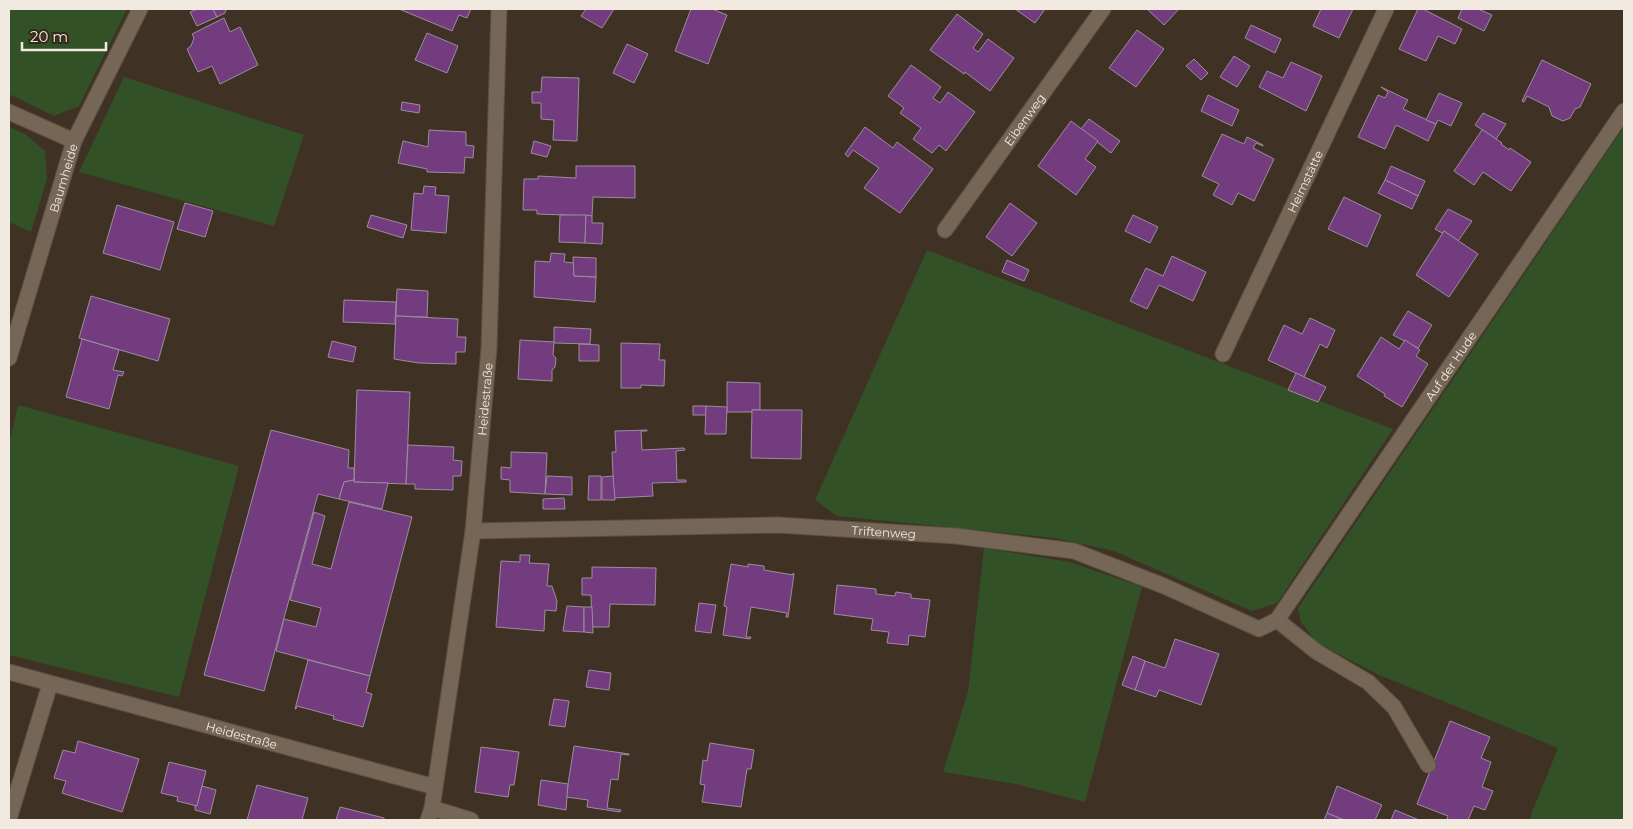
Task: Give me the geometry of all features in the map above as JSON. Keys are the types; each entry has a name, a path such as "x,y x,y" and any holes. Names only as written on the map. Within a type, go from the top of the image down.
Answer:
{"street":[{"name":"Baumheide","path":"9,358 74,141 140,9"},
{"name":"Heidestraße","path":"471,820 430,814 473,530 489,348 499,9"},
{"name":"Eibenweg","path":"945,230 1102,9"},
{"name":"Heimstätte","path":"1223,354 1386,9"},
{"name":"Auf der Hude","path":"1277,620 1624,111"},
{"path":"9,112 74,141"},
{"name":"Triftenweg","path":"473,530 778,525 956,536 1074,551 1164,586 1259,629 1277,620"},
{"path":"1277,620 1317,652 1375,688 1394,707 1428,765"},
{"name":"Heidestraße","path":"9,672 435,787"},
{"path":"9,819 50,684"}],"green space":[{"path":"9,9 127,9 79,106 54,116 9,94"},
{"path":"124,77 304,135 274,226 79,172"},
{"path":"9,127 25,134 45,151 47,179 31,232 9,222"},
{"path":"1624,127 1624,820 1529,820 1558,748 1377,674 1317,643 1301,622 1298,608"},
{"path":"927,250 1393,429 1277,603 1252,611 1114,551 1055,538 837,516 815,500"},
{"path":"18,405 239,466 179,697 9,655 9,445"},
{"path":"984,548 1070,562 1142,587 1085,802 1016,784 943,772 968,692"}],"building":[{"path":"198,9 213,9 217,17 197,26 190,12"},
{"path":"213,9 226,9 225,13 217,17"},
{"path":"399,9 471,9 467,18 459,15 452,31"},
{"path":"586,9 614,9 602,28 581,16"},
{"path":"691,9 712,9 727,15 708,64 675,51"},
{"path":"1015,9 1045,9 1035,23"},
{"path":"1147,9 1179,9 1164,25"},
{"path":"1321,9 1353,9 1339,38 1313,26"},
{"path":"1418,9 1423,9 1462,29 1455,44 1438,36 1426,61 1399,49"},
{"path":"1462,9 1478,9 1492,15 1484,31 1458,18"},
{"path":"957,14 983,34 973,48 978,52 988,39 1014,58 990,91 965,72 964,74 930,50"},
{"path":"224,18 230,32 240,27 258,65 220,84 212,66 198,72 187,49 191,46 194,38 192,34"},
{"path":"1251,25 1281,39 1275,53 1245,38"},
{"path":"1137,30 1164,49 1136,87 1109,68"},
{"path":"427,33 458,46 447,73 415,60"},
{"path":"627,44 648,54 634,83 613,73"},
{"path":"1234,56 1250,66 1237,87 1220,77"},
{"path":"1194,59 1208,73 1201,80 1186,66"},
{"path":"1542,60 1591,84 1580,107 1575,109 1570,118 1563,121 1552,116 1549,107 1527,96 1524,102 1522,101"},
{"path":"1291,62 1322,76 1306,111 1259,87 1267,71 1283,78"},
{"path":"911,65 941,87 933,98 940,103 948,92 975,112 946,151 939,145 932,153 913,139 921,128 900,113 904,108 888,96"},
{"path":"542,77 579,78 577,141 553,140 554,120 541,119 541,103 532,103 532,92 541,92"},
{"path":"1381,87 1408,100 1403,109 1436,124 1428,141 1396,125 1385,149 1358,137 1378,95 1385,98 1388,92"},
{"path":"1439,93 1462,103 1451,126 1438,120 1436,124 1426,120"},
{"path":"1208,95 1239,110 1232,126 1201,111"},
{"path":"402,102 420,105 419,113 401,110"},
{"path":"1483,113 1506,124 1496,139 1475,125"},
{"path":"1089,119 1120,141 1111,153 1081,129"},
{"path":"1071,121 1098,141 1085,159 1096,167 1076,195 1038,166"},
{"path":"865,127 893,148 897,142 933,169 900,213 864,188 879,168 853,150 848,157 845,154"},
{"path":"429,130 466,132 466,145 474,146 473,158 465,157 464,173 427,172 427,169 398,163 403,141 428,147"},
{"path":"1482,130 1509,150 1510,148 1531,162 1511,191 1483,172 1474,185 1454,171"},
{"path":"1222,134 1244,144 1247,137 1263,145 1256,143 1253,148 1274,159 1254,201 1238,193 1232,205 1213,195 1219,184 1202,176"},
{"path":"534,141 551,146 547,157 531,153"},
{"path":"576,166 635,166 635,198 593,197 592,216 537,214 537,210 523,210 524,179 538,179 538,176 576,178"},
{"path":"1391,166 1425,181 1418,196 1385,180"},
{"path":"1385,180 1418,196 1412,209 1378,193"},
{"path":"424,186 436,187 435,195 449,196 446,233 411,230 414,193 423,194"},
{"path":"1344,197 1381,215 1367,247 1328,229"},
{"path":"185,203 213,211 205,237 177,229"},
{"path":"1010,203 1037,223 1012,256 986,237"},
{"path":"117,205 174,222 160,270 103,253"},
{"path":"1448,209 1472,221 1458,241 1444,231 1442,233 1435,229"},
{"path":"371,215 407,225 403,238 367,227"},
{"path":"560,215 586,215 585,243 559,242"},
{"path":"586,215 592,216 592,223 603,223 602,244 585,243"},
{"path":"1133,215 1158,227 1150,243 1125,231"},
{"path":"1444,231 1478,254 1449,297 1416,275"},
{"path":"551,253 565,254 564,262 574,263 574,276 596,277 595,302 534,297 535,261 550,262"},
{"path":"1172,256 1206,272 1193,301 1159,285 1147,309 1130,301 1146,268 1163,276"},
{"path":"573,257 596,258 596,277 574,276"},
{"path":"1007,260 1029,270 1024,281 1002,272"},
{"path":"397,289 428,291 427,317 396,316"},
{"path":"91,296 170,319 158,361 79,338"},
{"path":"344,300 396,302 395,324 343,322"},
{"path":"1408,311 1432,325 1418,348 1393,335"},
{"path":"396,316 458,319 457,337 466,337 465,352 456,352 456,364 419,363 394,359"},
{"path":"1310,318 1335,330 1327,348 1320,344 1304,377 1268,360 1284,325 1302,334"},
{"path":"554,327 591,329 590,344 554,343"},
{"path":"1381,337 1399,349 1405,340 1420,350 1416,356 1428,364 1402,407 1357,376"},
{"path":"82,339 119,350 113,370 124,372 122,376 118,375 109,409 66,397"},
{"path":"520,340 554,342 553,355 556,358 555,367 552,370 552,381 518,379"},
{"path":"332,341 356,347 353,362 328,357"},
{"path":"621,343 660,344 659,360 665,360 664,386 641,385 641,388 621,388"},
{"path":"579,344 599,345 599,361 579,361"},
{"path":"1296,373 1326,387 1318,402 1288,390"},
{"path":"727,382 760,383 760,410 752,410 752,412 727,412"},
{"path":"357,390 410,392 406,484 354,482"},
{"path":"693,406 706,406 706,415 693,415"},
{"path":"706,406 727,407 726,434 705,434"},
{"path":"752,410 802,410 801,459 751,458"},
{"path":"271,430 349,450 348,468 354,468 354,480 344,482 339,499 318,494 264,691 204,675"},
{"path":"647,430 641,431 642,450 684,448 685,450 676,451 677,480 686,480 686,482 652,483 653,496 614,498 612,452 616,452 615,431"},
{"path":"408,445 454,447 453,460 462,461 461,476 453,476 453,490 415,489 415,484 406,484"},
{"path":"511,452 547,453 545,494 510,492 510,480 501,479 501,467 511,468"},
{"path":"547,476 572,477 572,495 545,494"},
{"path":"589,476 601,476 601,500 588,500"},
{"path":"613,476 615,500 602,500 602,477"},
{"path":"354,480 354,482 388,483 382,509 339,499 344,482"},
{"path":"564,498 565,509 543,509 543,499"},
{"path":"349,502 412,517 370,676 276,651 284,619 316,627 321,608 290,600 314,512 325,516 312,564 331,569"},
{"path":"520,555 530,555 529,563 549,564 547,586 552,586 557,601 556,611 545,610 544,631 496,627 501,561 520,562"},
{"path":"731,564 748,567 748,564 764,566 764,570 793,575 793,573 794,574 788,617 786,617 787,613 751,607 746,637 751,637 750,639 723,635 727,607 724,606"},
{"path":"592,567 656,568 655,605 610,604 609,627 592,627 591,595 582,595 582,578 592,578"},
{"path":"837,585 876,589 876,594 895,596 896,592 911,594 911,598 930,600 925,637 909,635 908,645 887,643 889,632 871,630 873,619 834,614"},
{"path":"699,603 716,605 711,633 695,631"},
{"path":"567,606 584,607 584,632 563,631"},
{"path":"584,607 592,607 593,633 584,632"},
{"path":"1175,639 1219,654 1201,705 1159,690 1156,697 1135,690 1145,661 1165,668"},
{"path":"1133,656 1145,661 1135,690 1122,685"},
{"path":"308,660 370,676 366,692 372,694 363,727 333,719 334,716 297,706 295,709"},
{"path":"589,670 611,673 609,690 586,687"},
{"path":"554,699 569,701 565,727 549,725"},
{"path":"1450,721 1490,737 1481,758 1491,762 1482,787 1493,791 1485,810 1474,806 1468,820 1449,820 1447,819 1448,816 1417,804"},
{"path":"78,741 139,759 122,812 62,793 66,781 54,778 63,750 75,753"},
{"path":"710,743 754,750 751,769 747,769 741,807 702,802 705,785 700,784 703,760 707,761"},
{"path":"574,746 629,754 621,754 618,780 611,779 607,808 621,810 620,812 587,807 588,800 566,797"},
{"path":"481,747 519,752 514,785 510,785 508,797 475,792"},
{"path":"169,762 206,771 197,806 177,801 178,797 161,793"},
{"path":"541,780 568,784 566,810 538,805"},
{"path":"257,785 308,798 302,820 247,820"},
{"path":"202,786 216,790 210,814 195,810"},
{"path":"1337,786 1382,805 1375,820 1344,820 1327,813"},
{"path":"340,807 384,818 384,820 336,820"},
{"path":"1395,810 1419,820 1391,820"},
{"path":"1327,813 1344,820 1324,820"}]}
